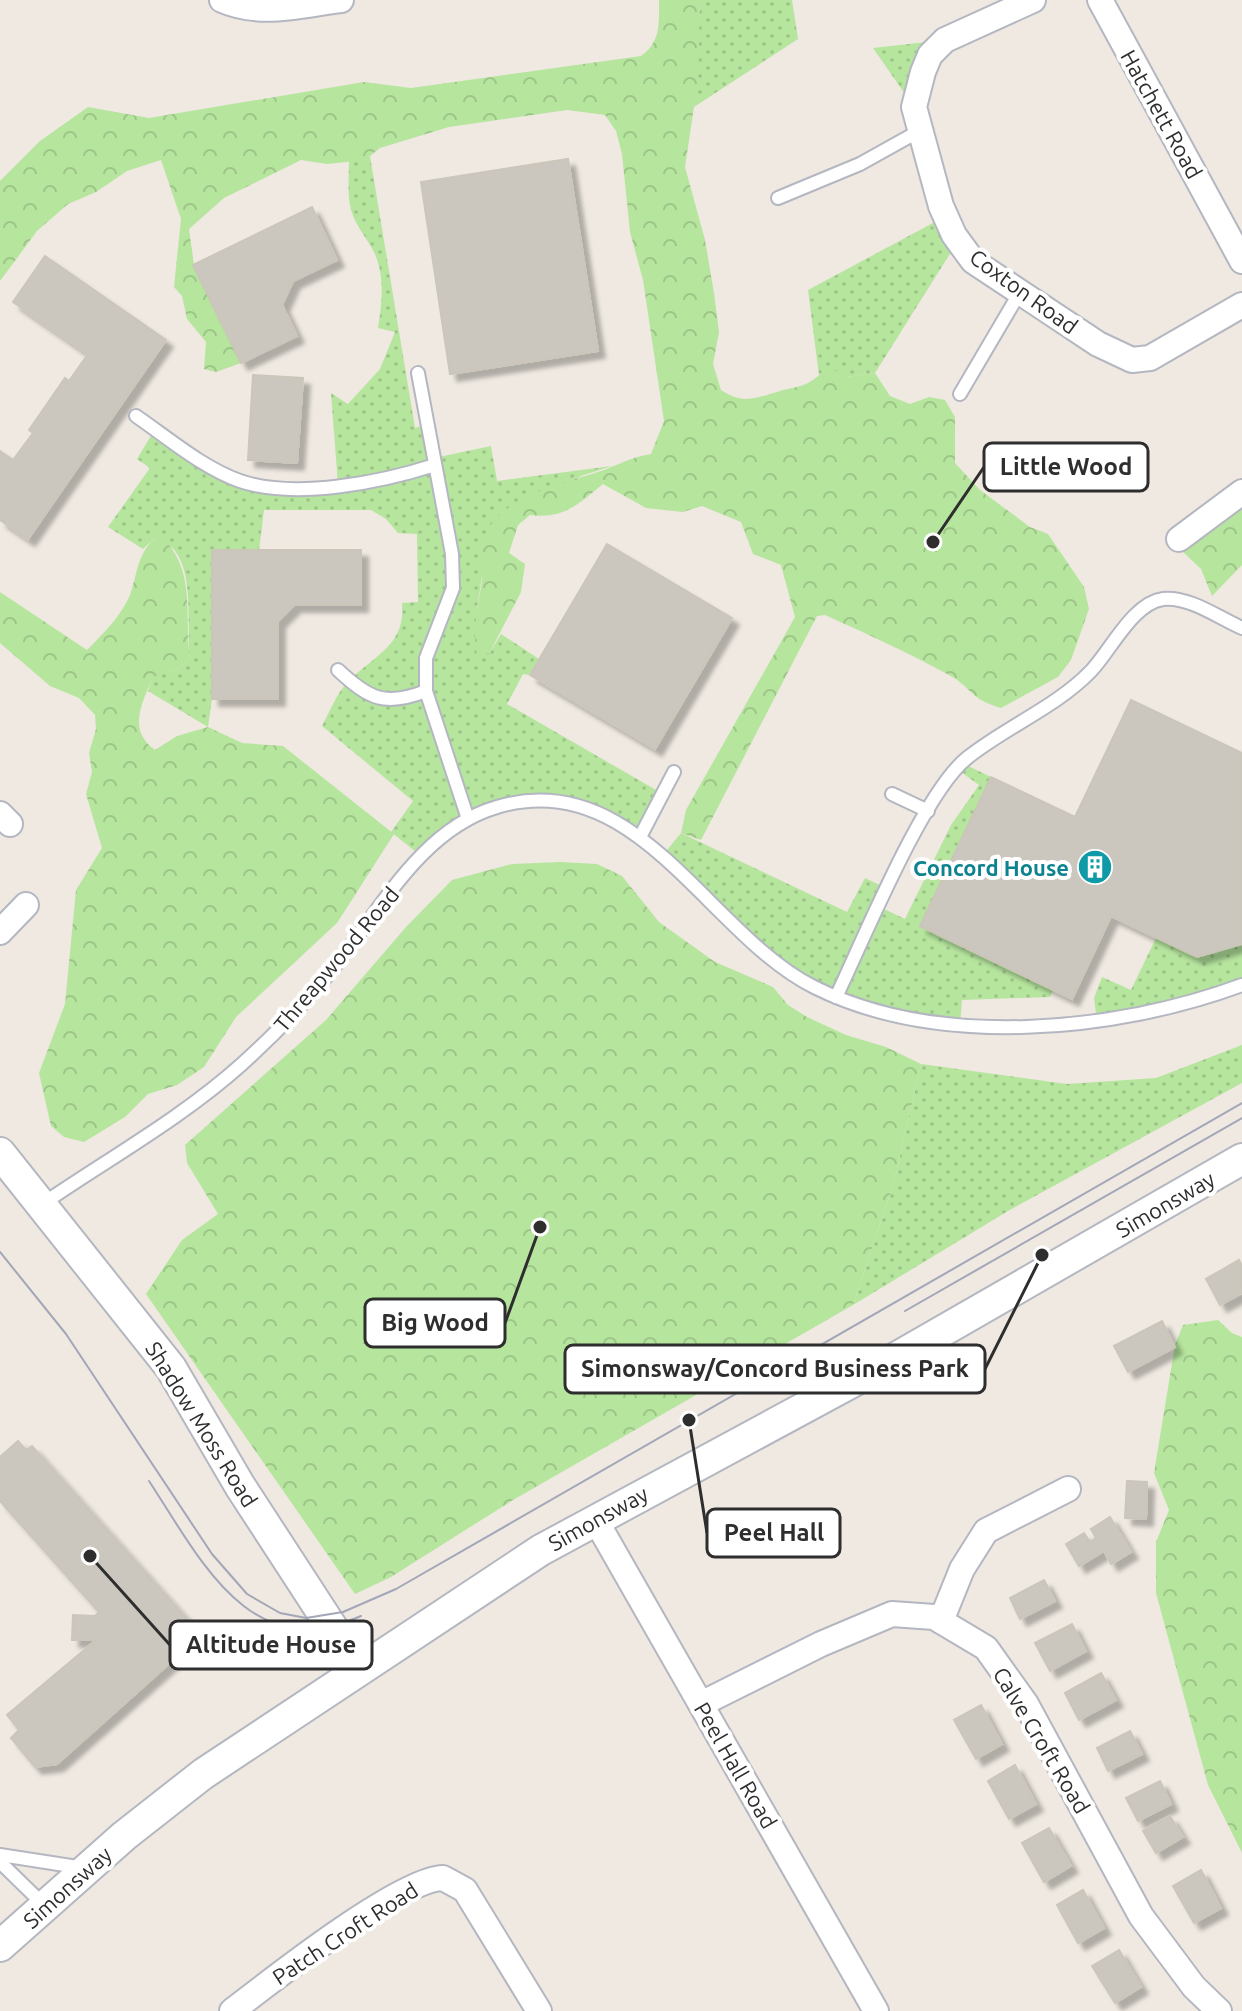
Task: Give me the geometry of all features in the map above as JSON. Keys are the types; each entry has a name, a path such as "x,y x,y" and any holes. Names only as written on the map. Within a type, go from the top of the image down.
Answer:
{"street":[{"path":"222,0 246,9 271,10 341,0"},
{"name":"Coxton Road","path":"1033,0 945,40 930,55 914,107 941,206 954,235 973,261 1098,344 1132,360 1150,358 1242,305"},
{"name":"Hatchett Road","path":"1100,0 1233,223 1242,261"},
{"path":"1179,539 1242,492"},
{"path":"0,932 26,905"},
{"name":"Shadow Moss Road","path":"0,1153 171,1368 240,1486 359,1669"},
{"name":"Simonsway","path":"0,1946 88,1868 203,1774 541,1550 887,1363 1242,1159"},
{"path":"941,1621 962,1569 986,1531 1068,1489"},
{"name":"Peel Hall Road","path":"595,1519 873,2010"},
{"name":"Calve Croft Road","path":"701,1704 821,1644 892,1614 934,1617 941,1621 986,1648 1026,1704 1141,1916 1194,1987 1219,2011"},
{"name":"Patch Croft Road","path":"232,2011 311,1951 413,1886 443,1878 465,1890 539,2011"}],"lane":[{"path":"778,198 847,170 921,130"},
{"path":"960,394 1020,292"},
{"path":"418,373 452,554 453,588 426,658 426,691 468,819"},
{"path":"136,416 224,474 254,484 284,488 338,485 435,465"},
{"path":"836,997 928,811 965,759 1059,699 1091,671 1143,608 1161,599 1182,600 1242,628"},
{"path":"338,670 361,691 381,699 396,700 426,691"},
{"path":"640,837 674,772"},
{"path":"892,794 928,811"},
{"name":"Threapwood Road","path":"41,1205 241,1066 326,977 437,839 468,819 497,807 524,802 553,803 607,816 640,837 774,962 836,997 898,1017 960,1026 1097,1021 1242,985"},
{"path":"0,1855 88,1868"},
{"path":"0,1862 45,1906"}],"green space":[{"path":"659,0 700,0 698,80 685,167 705,240 714,293 719,332 713,364 721,390 742,399 755,398 802,386 824,371 838,371 846,377 875,373 890,396 910,404 929,397 945,400 955,417 955,463 980,490 1030,527 1048,534 1084,587 1089,609 1071,660 1058,677 1001,708 983,701 957,680 919,659 825,615 817,616 701,840 681,833 686,810 795,617 781,565 753,554 741,522 702,506 683,512 646,508 603,484 570,509 552,515 530,515 518,525 509,553 525,564 521,592 489,654 477,655 475,637 482,581 482,548 492,524 503,512 533,494 651,454 664,421 643,280 630,232 622,154 616,131 605,115 567,110 449,127 380,148 365,160 327,164 301,160 224,198 189,229 194,265 241,363 216,372 204,369 206,342 187,319 182,296 174,287 181,219 161,160 127,171 96,192 68,204 37,231 0,281 0,181 40,141 88,107 149,118 364,82 411,88 641,56 648,51 655,38 659,24"},
{"path":"700,0 792,0 798,39 694,107"},
{"path":"945,40 914,107 873,48"},
{"path":"370,156 415,428 427,424 434,458 491,446 497,481 612,466 581,476 483,540 483,570 477,609 489,654 501,634 539,659 530,675 523,674 507,704 663,794 640,837 592,814 534,803 515,803 490,809 421,856 391,832 413,801 322,726 344,687 394,640 402,618 402,603 418,602 417,534 398,533 386,519 371,510 264,510 259,550 212,550 212,699 208,727 148,691 153,676 176,670 190,659 185,572 179,557 169,545 155,538 143,549 108,527 150,468 137,459 155,429 243,482 338,485 331,393 348,404 380,369 395,332 378,328 380,272 375,254 356,222 350,204 349,160 365,160"},
{"path":"946,216 958,241 875,373 846,377 824,371 819,375 808,290"},
{"path":"1242,492 1242,565 1212,596 1201,569 1181,550"},
{"path":"155,538 166,541 182,568 187,597 190,659 176,670 153,677 139,716 141,734 146,742 155,750 177,736 208,727 242,743 283,746 394,834 337,923 236,1017 204,1067 177,1085 148,1094 125,1117 84,1142 64,1137 51,1126 39,1073 65,1004 76,890 102,848 86,794 92,772 89,753 96,729 95,715 79,698 50,686 0,643 0,592 87,650 122,610 141,558"},
{"path":"962,763 991,777 920,926 1053,991 1050,997 962,1000 960,1026 898,1017 793,976 663,855 681,833 847,912 865,878 888,889 880,907 905,919 951,825 979,785 957,769"},
{"path":"512,864 597,864 622,876 659,922 715,962 773,987 788,1005 807,1017 921,1064 894,1182 853,1305 513,1500 391,1577 355,1594 146,1294 182,1240 218,1214 187,1163 185,1145 326,1020 406,927 452,880"},
{"path":"1156,938 1242,944 1242,985 1097,1021 1094,998 1102,977 1131,990"},
{"path":"1242,1045 1242,1083 1008,1211 853,1305 894,1182 921,1064 1067,1084 1156,1078"},
{"path":"1218,1320 1232,1333 1242,1337 1242,1853 1208,1785 1156,1593 1156,1542 1169,1510 1154,1473 1175,1345 1183,1325"}],"building":[{"path":"568,159 598,351 450,374 421,182"},
{"path":"312,207 337,260 293,281 282,305 297,336 241,363 193,265"},
{"path":"45,256 166,340 28,539 0,520 0,451 13,460 33,433 29,430 65,378 69,381 88,354 13,302"},
{"path":"253,375 303,378 297,463 248,460"},
{"path":"607,544 732,618 655,749 530,675"},
{"path":"212,550 361,550 361,605 294,605 278,621 278,699 212,699"},
{"name":"Concord House","path":"1131,700 1242,753 1242,944 1197,957 1111,916 1072,999 920,926 991,777 1075,817"},
{"path":"1239,1260 1242,1266 1242,1293 1220,1305 1206,1279"},
{"path":"1162,1321 1175,1347 1128,1372 1114,1346"},
{"path":"18,1441 26,1450 32,1446 198,1631 170,1656 173,1660 57,1764 35,1767 11,1738 19,1730 7,1715 96,1640 72,1640 73,1615 95,1616 99,1612 0,1501 0,1457"},
{"path":"1127,1481 1147,1482 1146,1519 1125,1518"},
{"path":"1110,1517 1131,1552 1111,1564 1104,1551 1079,1566 1066,1544 1084,1533 1090,1542 1096,1538 1091,1529"},
{"path":"1044,1580 1055,1601 1020,1619 1010,1598"},
{"path":"1072,1624 1086,1651 1050,1671 1035,1643"},
{"path":"1101,1673 1116,1700 1079,1720 1065,1693"},
{"path":"981,1705 1002,1744 976,1759 954,1720"},
{"path":"1130,1731 1142,1754 1108,1771 1097,1748"},
{"path":"1015,1765 1036,1804 1009,1819 988,1781"},
{"path":"1160,1781 1171,1804 1138,1821 1126,1798"},
{"path":"1170,1816 1183,1837 1156,1853 1143,1831"},
{"path":"1049,1828 1071,1866 1044,1882 1022,1843"},
{"path":"1201,1870 1221,1908 1194,1923 1173,1886"},
{"path":"1083,1890 1104,1928 1078,1943 1057,1905"},
{"path":"1119,1950 1141,1987 1115,2003 1092,1966"}],"tram line":[{"path":"0,1252 66,1334 212,1554 247,1594 280,1613 306,1618 343,1612 396,1589 1242,1103"},
{"path":"905,1311 1242,1118"},
{"path":"149,1481 210,1572 233,1597 259,1616 288,1627 322,1628 361,1616"}],"place":[{"name":"Little Wood","path":"933,542"},
{"name":"Concord House","path":"1095,867"},
{"name":"Big Wood","path":"540,1227"},
{"name":"Simonsway/Concord Business Park","path":"1042,1255"},
{"name":"Peel Hall","path":"689,1420"},
{"name":"Altitude House","path":"90,1556"}]}
